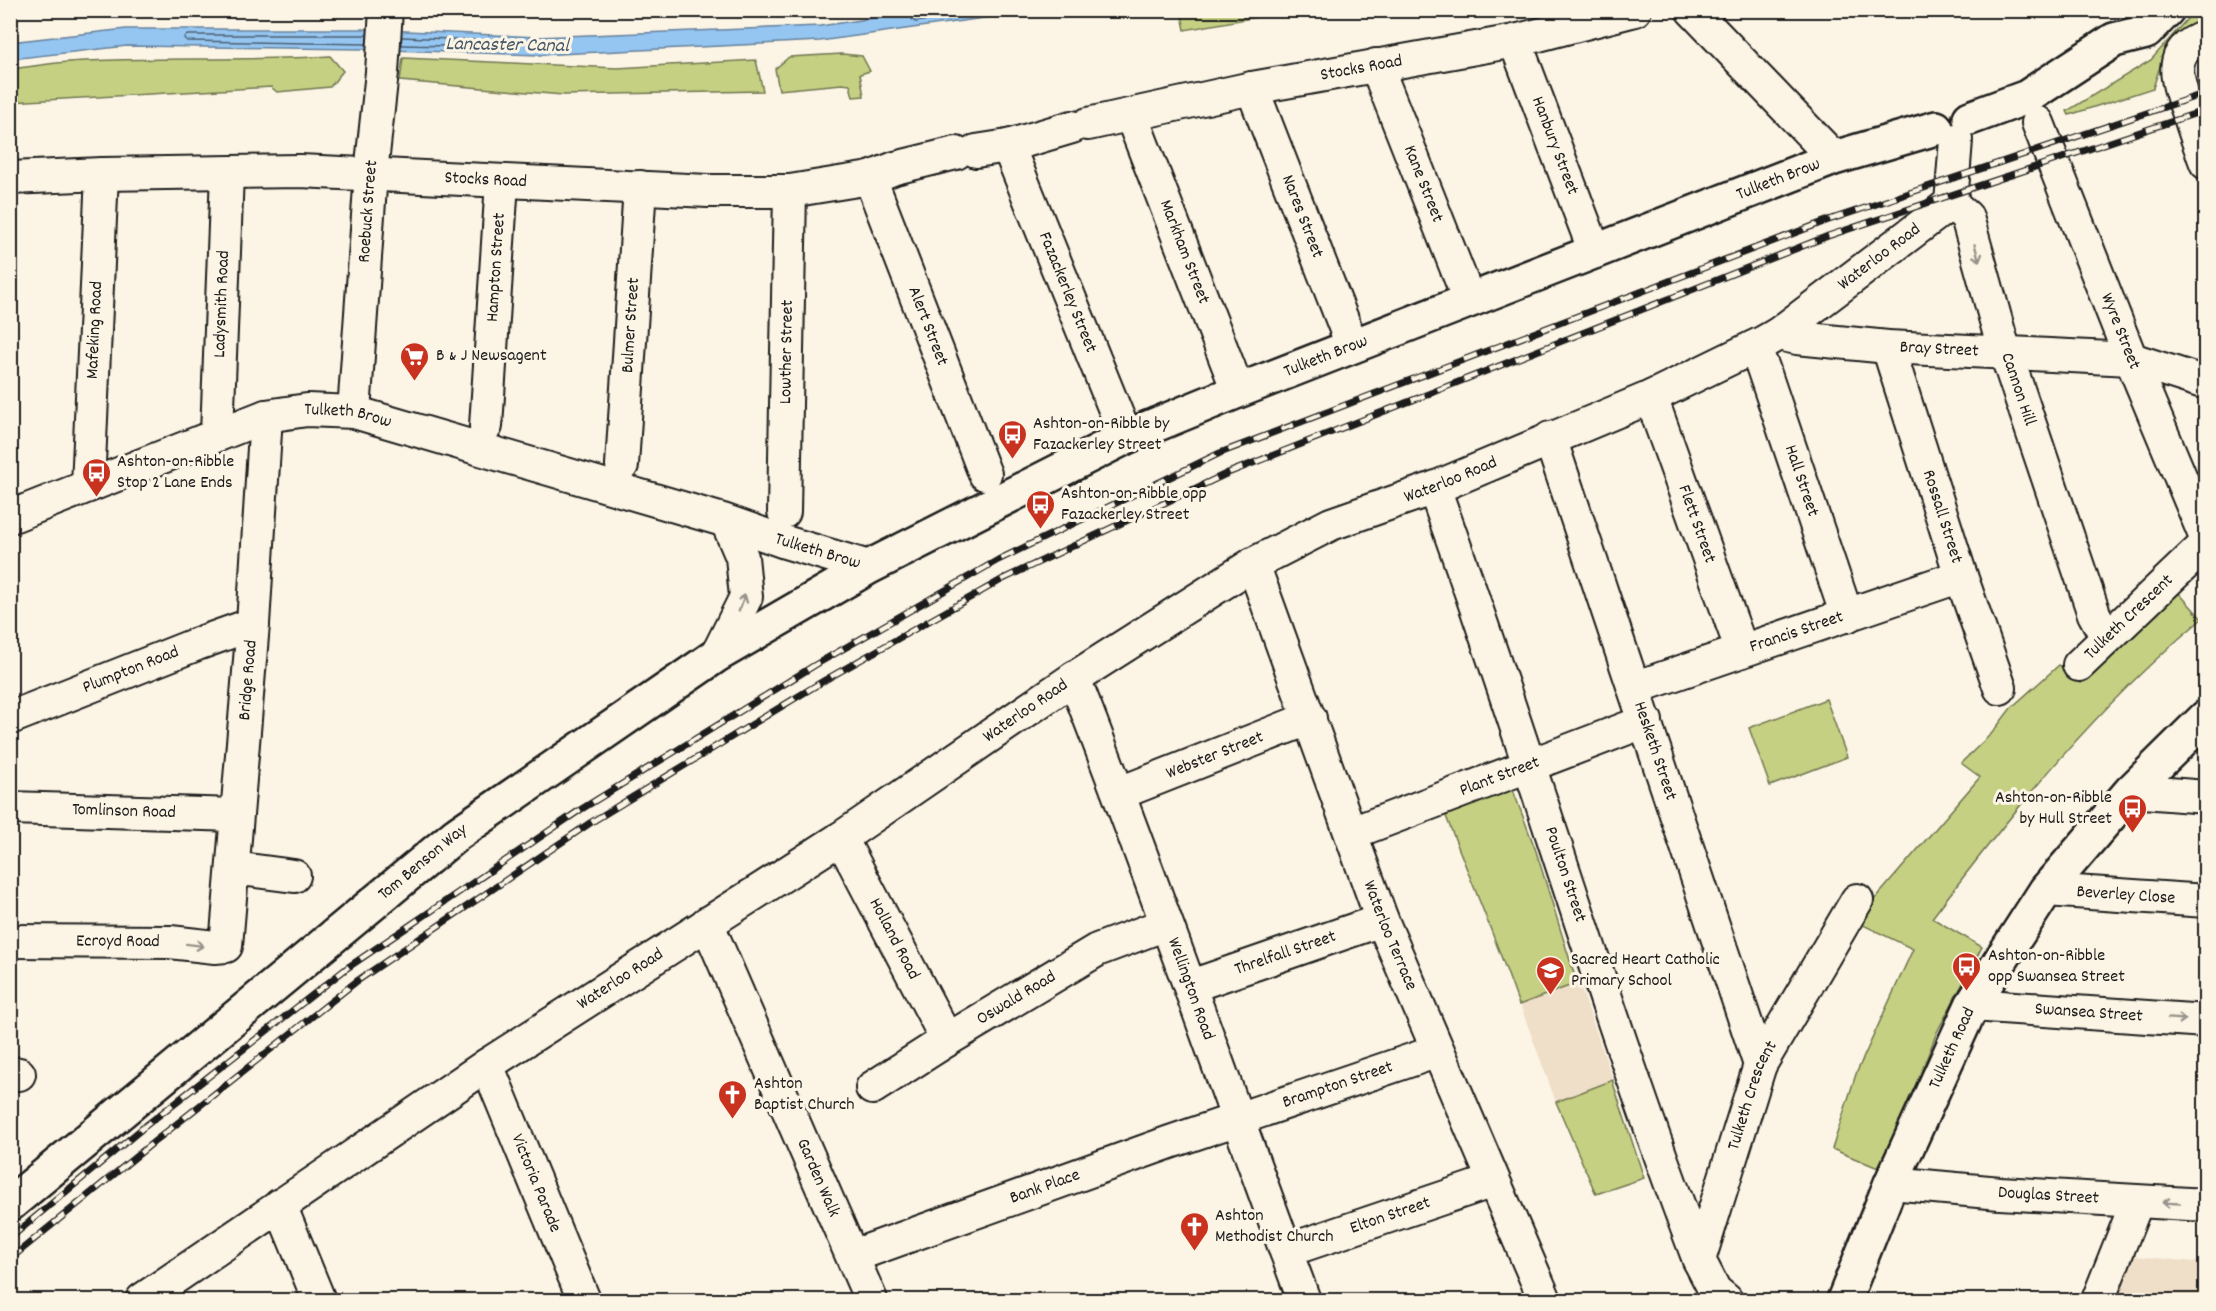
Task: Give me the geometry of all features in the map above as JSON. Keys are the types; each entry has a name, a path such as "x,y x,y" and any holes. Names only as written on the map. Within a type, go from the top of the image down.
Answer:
{"main road":[{"name":"Tulketh Brow","path":"2114,40 2131,10"},
{"name":"Tulketh Brow","path":"869,567 1126,437 1238,391 1834,158 1954,129 2027,97 2114,40 2146,32 2167,10"},
{"name":"Tom Benson Way","path":"10,1204 457,834 717,656 869,567"},
{"name":"Tulketh Road","path":"1844,1300 1891,1183 1972,1005 2046,890 2131,791 2205,717"}],"street":[{"name":"Roebuck Street","path":"354,412 370,173 382,72 386,10"},
{"name":"Stocks Road","path":"10,178 300,171 708,191 790,191 870,178 895,168 966,152 1008,146 1080,125 1252,88 1515,41 1635,10"},
{"path":"1692,10 1834,158"},
{"path":"2205,37 2194,40 2181,53 2175,76 2205,163"},
{"name":"Hanbury Street","path":"1515,41 1594,252"},
{"name":"Kane Street","path":"1376,65 1469,300"},
{"name":"Nares Street","path":"1252,88 1352,345"},
{"name":"Markham Street","path":"1131,115 1238,391"},
{"name":"Wyre Street","path":"2038,123 2205,538"},
{"path":"1951,203 1954,129"},
{"name":"Fazackerley Street","path":"1008,146 1126,437"},
{"name":"Ladysmith Road","path":"217,434 227,173"},
{"name":"Mafeking Road","path":"88,486 102,174"},
{"name":"Alert Street","path":"870,178 985,474"},
{"name":"Hampton Street","path":"486,426 502,182"},
{"name":"Bulmer Street","path":"622,465 640,187"},
{"name":"Lowther Street","path":"784,512 790,191"},
{"name":"Waterloo Road","path":"142,1300 487,1065 841,838 1074,678 1253,564 1331,524 1434,488 1651,397 1766,340 1951,203"},
{"name":"Cannon Hill","path":"1951,203 1967,217 2001,339 2094,614 2108,638"},
{"name":"Bray Street","path":"1766,340 1797,338 1887,346 2132,359 2205,383"},
{"name":"Hall Street","path":"1766,340 1763,368 1847,615"},
{"name":"Rossall Street","path":"1887,346 1961,576 2000,688"},
{"name":"Flett Street","path":"1651,397 1742,651"},
{"name":"Tulketh Brow","path":"10,517 267,416 307,410 354,412 727,522 869,567"},
{"name":"Bridge Road","path":"226,946 253,624 267,416"},
{"name":"Hesketh Street","path":"1550,438 1760,1065"},
{"name":"Poulton Street","path":"1434,488 1530,765 1670,1184 1699,1260"},
{"path":"717,656 746,597 742,557 727,522"},
{"name":"Tulketh Crescent","path":"2079,665 2205,544"},
{"name":"Waterloo Terrace","path":"1253,564 1382,920 1545,1300"},
{"name":"Francis Street","path":"1634,688 1961,576"},
{"name":"Plumpton Road","path":"10,718 253,624"},
{"name":"Wellington Road","path":"1074,678 1120,794 1166,924 1191,986 1304,1300"},
{"name":"Webster Street","path":"1120,794 1310,718"},
{"name":"Plant Street","path":"1352,833 1646,721"},
{"path":"2131,791 2205,797"},
{"name":"Tomlinson Road","path":"10,808 236,815"},
{"name":"Holland Road","path":"841,838 947,1040"},
{"path":"233,868 294,876"},
{"name":"Beverley Close","path":"2046,890 2205,901"},
{"name":"Tulketh Crescent","path":"1699,1260 1760,1065 1857,900"},
{"name":"Threlfall Street","path":"1191,986 1382,920"},
{"name":"Garden Walk","path":"707,923 871,1300"},
{"name":"Oswald Road","path":"872,1088 1097,950 1166,924"},
{"name":"Ecroyd Road","path":"10,941 170,942 226,946"},
{"name":"Swansea Street","path":"1972,1005 2205,1021"},
{"name":"Brampton Street","path":"1237,1119 1438,1051"},
{"name":"Victoria Parade","path":"487,1065 584,1300"},
{"name":"Bank Place","path":"853,1256 1237,1119"},
{"name":"Elton Street","path":"1286,1251 1423,1207 1493,1181"},
{"name":"Douglas Street","path":"1891,1183 2000,1193 2205,1205"},
{"path":"2098,1300 2138,1202"},
{"path":"280,1205 319,1300"},
{"path":"1699,1260 1715,1291 1726,1300"}],"shaded area":[{"name":"Sacred Heart Catholic Primary School","path":"1511,785 1536,851 1577,982 1613,1080 1644,1178 1596,1194 1556,1102 1492,929 1444,811"},
{"path":"2125,1255 2205,1263 2205,1300 2109,1300"}],"green space":[{"path":"1181,10 1290,10 1290,11 1185,30"},
{"path":"2194,11 2205,11 2205,20 2183,32 2169,46 2153,88 2069,115 2067,111 2151,60"},
{"path":"842,54 862,56 870,71 860,74 864,96 853,97 850,85 842,84 779,90 775,69 789,57"},
{"path":"330,56 343,71 330,87 277,92 271,87 11,102 11,69 102,60 265,59"},
{"path":"403,58 617,68 756,60 763,91 563,95 400,81"},
{"path":"2177,591 2202,619 2164,652 2092,723 1994,838 1932,918 1982,947 1937,1032 1883,1170 1832,1149 1856,1074 1913,949 1859,923 1869,906 1980,777 1961,763 1992,733 2011,708 2059,665 2081,683"},
{"path":"1826,699 1847,757 1770,786 1749,728"},
{"path":"1511,785 1536,851 1577,983 1519,1005 1444,811"},
{"path":"1613,1080 1644,1178 1596,1194 1556,1102"}],"water":[{"name":"Lancaster Canal","path":"928,10 1034,11 820,41 539,55 361,49 127,46 11,59 10,42 126,29 362,29 537,37 820,26"}],"railway":[{"path":"10,1238 144,1127 347,968 580,810 815,665 998,560 1220,453 1826,221 2206,93"},
{"path":"10,1259 357,981 590,823 825,680 1003,579 1228,473 1828,236 2206,110"}],"place":[{"name":"B & J Newsagent","path":"415,382"},
{"name":"Ashton-on-Ribble by Fazackerley Street","path":"1012,460"},
{"name":"Ashton-on-Ribble Stop 2 Lane Ends","path":"96,498"},
{"name":"Ashton-on-Ribble opp Fazackerley Street","path":"1040,530"},
{"name":"Ashton-on-Ribble by Hull Street","path":"2133,834"},
{"name":"Ashton-on-Ribble opp Swansea Street","path":"1967,992"},
{"name":"Sacred Heart Catholic Primary School","path":"1550,996"},
{"name":"Ashton Baptist Church","path":"733,1120"},
{"name":"Ashton Methodist Church","path":"1194,1252"}]}
